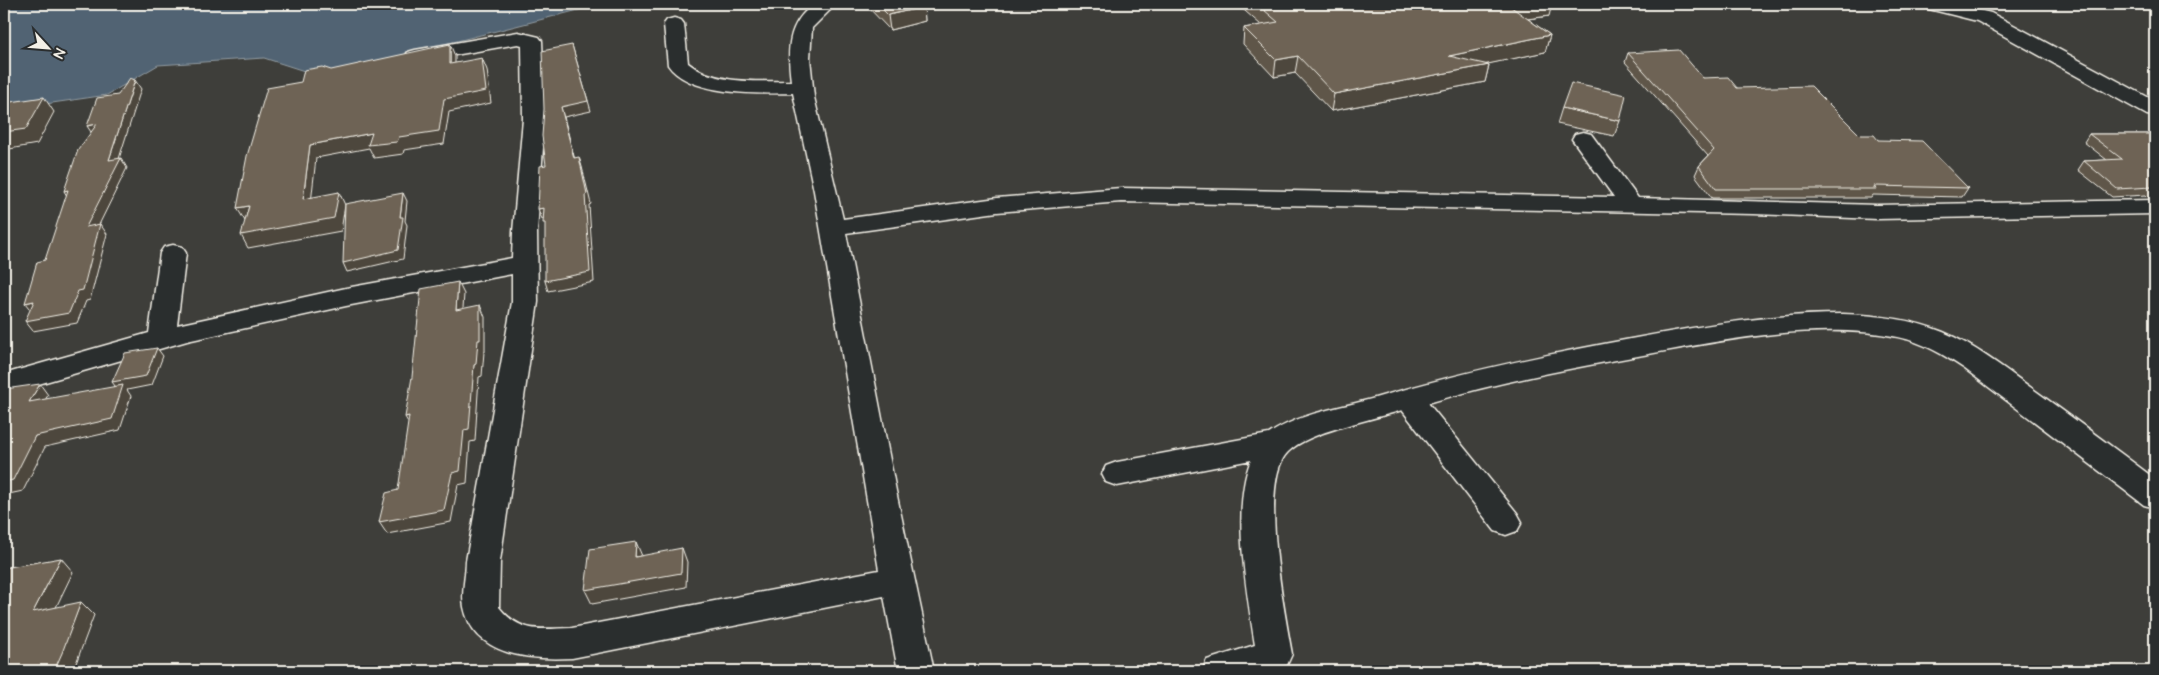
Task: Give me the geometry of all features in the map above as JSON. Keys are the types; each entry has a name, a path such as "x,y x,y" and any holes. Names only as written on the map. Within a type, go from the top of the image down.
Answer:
{"street":[{"path":"826,4 802,28 799,52 802,87 826,191 896,580 916,671"},
{"path":"1932,4 1956,8 1984,17 2155,110"},
{"path":"674,24 678,65 687,73 725,84 746,87 802,87"},
{"path":"400,59 518,38 532,41 534,119 525,232 525,302 484,561 480,605 487,619 496,630 513,640 530,643 572,643 896,580"},
{"path":"1583,139 1632,206"},
{"path":"832,228 997,205 1121,195 1754,207 1877,212 2155,207"},
{"path":"162,338 173,253"},
{"path":"4,384 162,338 346,297 526,263"},
{"path":"1220,671 1278,662 1261,563 1259,525 1263,470 1268,455 1277,444 1287,436 1299,431 1408,398 1502,373 1718,333 1809,324 1869,324 1920,333 1963,354 2049,415 2155,496"},
{"path":"1408,398 1506,522"},
{"path":"1117,474 1277,444"}],"water":[{"path":"4,4 602,4 320,76 264,58 158,65 107,95 4,110"}],"building":[{"path":"877,4 921,4 924,7 888,15"},
{"path":"1257,4 1526,4 1510,6 1550,35 1449,56 1489,65 1334,94 1298,56 1276,60 1244,28 1278,22"},
{"path":"450,44 450,64 482,58 486,91 444,99 439,131 399,137 397,142 368,145 372,133 310,145 303,199 339,192 334,218 241,235 249,206 237,208 247,156 267,88 301,82 304,70 322,67 331,70"},
{"path":"572,45 588,101 561,107 574,158 579,157 587,194 585,195 590,272 545,281 544,208 538,209 540,166 546,165 542,136 544,109 542,51"},
{"path":"1679,50 1703,78 1728,77 1737,88 1811,86 1860,135 1874,135 1878,140 1922,141 1968,188 1874,186 1876,189 1716,189 1699,166 1714,150 1628,53"},
{"path":"130,78 135,80 109,160 121,158 86,227 100,224 83,290 78,291 69,313 25,321 34,301 25,303 37,262 45,260 68,190 64,191 78,150 97,124 87,126 97,98 118,95"},
{"path":"1571,83 1626,95 1620,121 1562,108"},
{"path":"44,97 26,129 4,132 4,103"},
{"path":"2089,134 2155,134 2155,189 2152,187 2117,189 2084,161 2122,159"},
{"path":"403,193 400,217 403,217 398,250 343,263 345,204"},
{"path":"458,282 456,310 480,305 480,340 478,340 476,364 474,365 469,429 464,430 460,471 452,473 444,510 379,522 386,493 398,490 409,416 405,417 412,377 421,289"},
{"path":"157,348 146,376 112,382 125,353"},
{"path":"40,384 29,402 123,385 112,419 35,436 13,480 4,482 4,391 5,389"},
{"path":"636,542 635,557 682,548 681,573 585,590 590,549"},
{"path":"61,558 33,612 81,602 54,671 4,671 4,568"}]}
